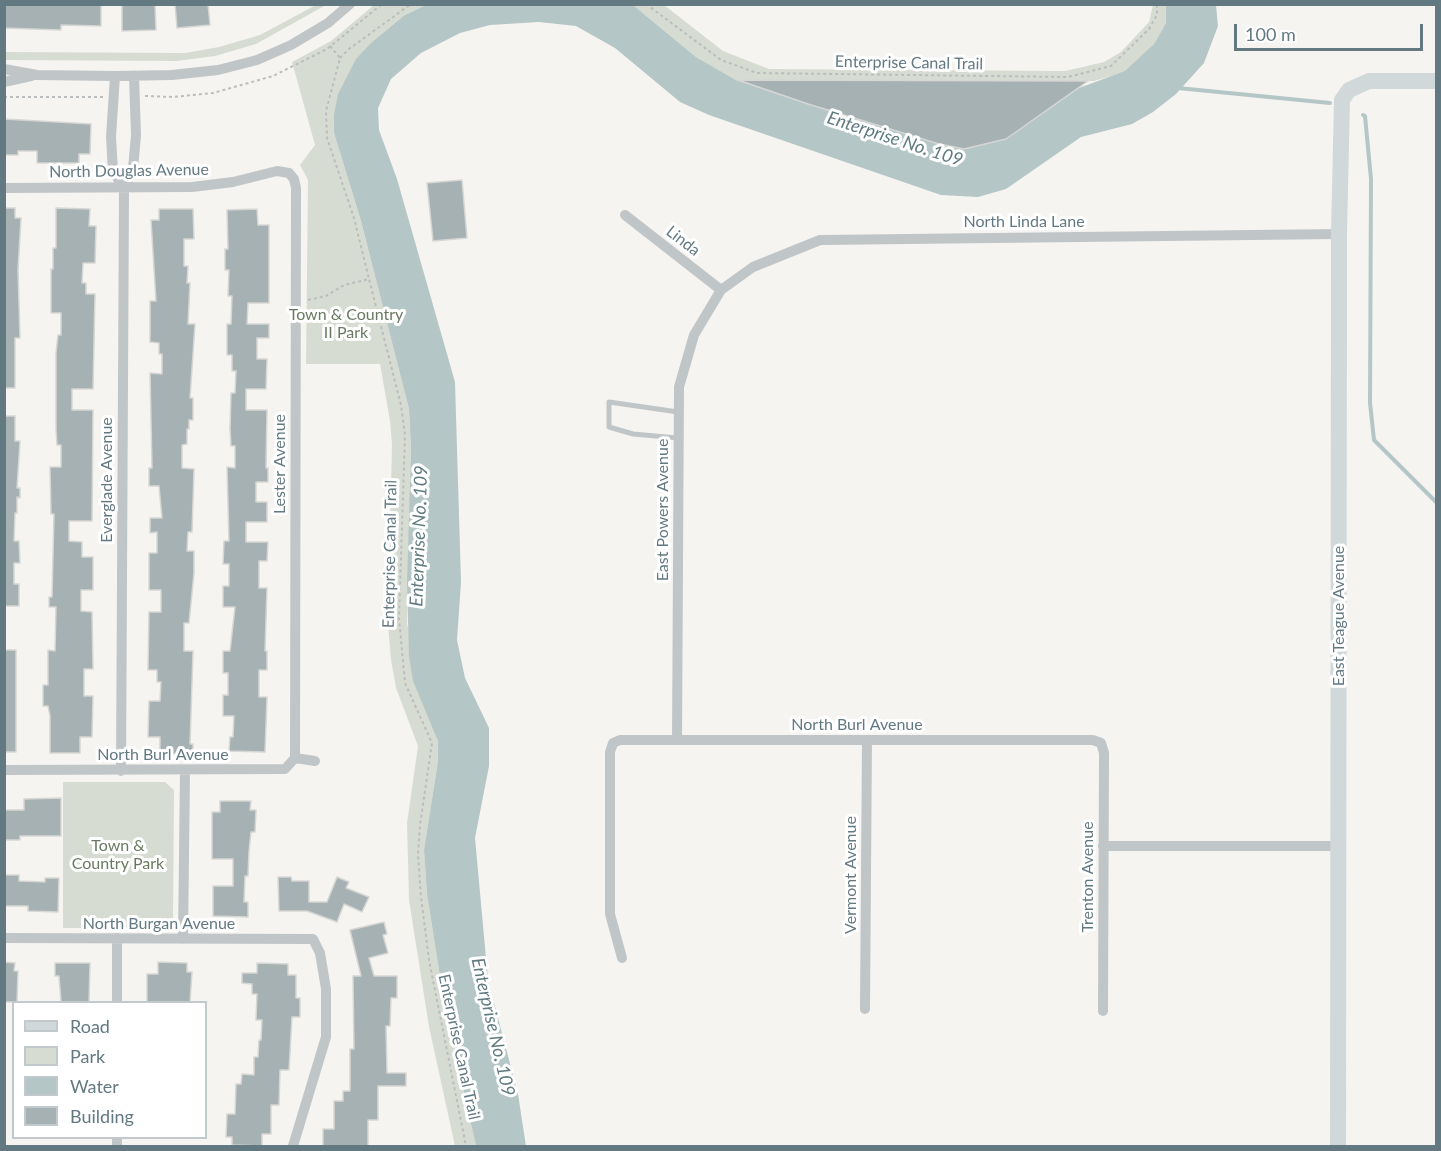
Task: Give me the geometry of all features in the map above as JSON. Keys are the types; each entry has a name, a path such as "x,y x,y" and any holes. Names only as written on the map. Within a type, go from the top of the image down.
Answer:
{"street":[{"path":"4,69 37,75 195,74 257,60 318,29 350,4"},
{"path":"4,82 37,75"},
{"name":"Everglade Avenue","path":"115,76 111,137 113,171 124,189"},
{"name":"Everglade Avenue","path":"121,771 124,189 133,169 136,135 134,76"},
{"name":"East Teague Avenue","path":"1338,1146 1339,234 1342,100 1351,89 1369,81 1437,81"},
{"name":"North Douglas Avenue","path":"4,188 192,187 233,182 277,171 289,173"},
{"name":"Lester Avenue","path":"289,173 296,188 296,758"},
{"name":"Linda","path":"626,215 721,290"},
{"name":"North Linda Lane","path":"721,290 753,267 820,240 1339,234"},
{"name":"East Powers Avenue","path":"677,740 678,412 685,362 694,335 721,290"},
{"name":"North Burl Avenue","path":"622,958 610,914 610,752 613,743 620,740 1093,740 1101,743"},
{"name":"Vermont Avenue","path":"865,1009 867,741"},
{"name":"Trenton Avenue","path":"1101,743 1103,1011"},
{"path":"296,758 315,761"},
{"name":"North Burl Avenue","path":"4,770 285,769 296,758"},
{"path":"183,939 185,771"},
{"path":"1103,846 1339,846"},
{"name":"North Burgan Avenue","path":"4,938 313,939 320,953 326,988 326,1037 293,1146"},
{"path":"117,938 117,1001"}],"lane":[{"path":"678,412 609,402 609,427 633,434 678,438"}],"path":[{"path":"330,46 340,58 411,4"},
{"name":"Enterprise Canal Trail","path":"646,4 721,60 757,73 1068,77 1111,66 1149,29 1157,15 1157,4"},
{"name":"Enterprise Canal Trail","path":"340,58 326,111 325,125 354,218 401,405 405,435 399,618 405,683 432,743 420,825 421,897 429,960 466,1146"},
{"path":"4,97 107,97"},
{"path":"295,300 317,299 344,285 369,279"}],"green space":[{"path":"316,5 326,5 256,44 215,56 177,61 5,60 5,52 185,53 219,47 260,35"},
{"name":"Town & Country II Park","path":"374,5 426,5 405,15 334,133 361,221 409,409 411,448 407,624 438,741 438,761 424,850 427,894 444,1002 476,1146 455,1146 429,1027 409,900 407,823 418,746 396,688 391,660 388,625 392,444 380,364 306,364 308,180 300,165 315,145 292,62 331,41"},
{"path":"633,5 664,5 723,51 769,69 1065,71 1104,62 1121,52 1149,22 1153,5 1166,5 1166,23 1154,44 1140,60 1125,72 1094,81 736,80 696,57"},
{"name":"Town & Country Park","path":"63,782 165,782 174,790 173,921 166,928 63,928"}],"water":[{"name":"Enterprise No. 109","path":"426,5 633,5 696,57 736,80 939,144 964,149 1006,139 1079,88 1125,71 1154,44 1166,23 1166,5 1216,5 1218,26 1204,63 1176,94 1153,112 1132,124 1081,137 1006,189 978,197 941,195 709,115 680,102 615,48 576,26 539,22 490,25 460,33 421,53 391,79 378,108 379,130 397,179 455,382 461,582 457,640 465,678 489,728 489,766 475,838 488,980 518,1094 526,1146 476,1146 444,1002 427,894 424,850 438,761 438,741 413,681 409,656 407,583 411,449 409,409 361,221 334,133 334,115 338,94 356,59 371,43 405,15"}],"building":[{"path":"4,4 101,4 101,26 61,25 61,30 4,28"},
{"path":"122,4 155,4 156,30 122,31"},
{"path":"175,4 208,4 210,25 177,28"},
{"path":"738,80 1088,81 1006,139 964,149 939,144"},
{"path":"4,119 91,124 90,154 79,154 79,163 37,163 37,151 18,151 18,155 4,155"},
{"path":"462,180 467,238 433,241 427,183"},
{"path":"4,208 15,208 15,218 21,218 18,270 20,338 15,338 15,388 4,388"},
{"path":"56,208 90,209 89,226 96,226 95,263 83,263 82,283 86,283 86,294 95,294 93,389 72,389 72,410 93,410 92,521 69,521 69,541 82,542 82,557 93,557 93,590 81,590 81,611 92,612 93,669 84,669 84,696 93,696 92,737 80,737 80,753 50,753 50,716 48,706 43,706 43,685 48,685 48,650 55,651 56,607 49,607 49,597 52,597 54,514 51,514 50,467 61,467 61,445 57,445 56,429 56,353 58,335 61,335 61,313 51,313 51,269 53,269 53,248 56,248"},
{"path":"159,209 193,209 194,239 184,239 184,266 188,266 187,283 190,283 188,324 195,324 190,398 193,398 193,420 189,420 187,444 182,445 182,468 194,469 192,532 188,532 187,551 194,551 194,573 189,623 184,623 184,651 193,651 190,744 193,744 193,754 160,754 160,737 148,737 149,701 160,701 161,682 157,682 157,670 148,670 149,612 161,612 161,590 149,590 149,553 157,553 157,532 150,533 150,518 162,518 159,486 149,486 149,468 152,468 150,373 162,374 162,354 159,354 159,343 150,342 150,301 156,301 151,220 159,220"},
{"path":"257,209 258,225 269,225 269,303 248,303 247,324 269,324 269,338 257,338 257,359 267,359 266,389 246,389 246,410 267,410 266,468 268,468 268,482 256,482 256,502 267,502 267,522 246,522 246,542 268,542 267,561 259,561 259,588 267,588 265,651 267,651 267,670 259,670 259,697 267,697 265,752 229,751 230,737 233,737 234,716 223,716 223,695 228,695 228,673 223,673 223,651 230,651 235,607 223,607 223,586 229,586 229,564 223,564 224,541 229,541 227,467 235,468 235,446 231,446 230,429 231,393 235,393 236,371 232,371 232,355 227,355 227,324 231,324 232,296 228,296 229,270 225,270 225,249 228,249 227,210"},
{"path":"4,416 15,416 15,441 20,441 17,488 20,488 20,498 17,497 14,541 19,541 20,563 14,563 14,584 19,584 19,606 4,606"},
{"path":"4,650 16,650 16,752 4,752"},
{"path":"61,798 61,836 20,836 20,840 4,840 4,810 24,810 24,799"},
{"path":"220,801 251,801 250,810 256,810 255,832 251,832 248,876 245,876 244,902 248,902 248,917 213,916 213,886 233,886 233,859 212,859 212,812 220,812"},
{"path":"4,875 19,875 19,881 45,882 45,878 59,878 58,912 28,911 28,906 4,906"},
{"path":"278,877 291,877 292,881 309,881 309,902 327,902 337,877 349,882 346,888 369,897 362,912 344,904 337,922 307,911 279,911"},
{"path":"384,922 387,934 383,935 388,953 369,958 374,976 397,976 397,998 391,998 390,1026 386,1026 387,1073 406,1073 406,1086 378,1086 378,1120 368,1120 368,1146 323,1146 323,1129 334,1129 334,1101 343,1101 343,1091 350,1091 350,1049 354,1049 353,976 361,976 350,930"},
{"path":"4,962 15,963 14,971 18,971 17,1001 4,1002"},
{"path":"158,962 187,963 187,972 192,972 190,1001 147,1001 147,974 158,974"},
{"path":"55,963 90,963 89,1001 61,1001 59,976 55,976"},
{"path":"257,963 288,964 288,975 296,975 296,998 300,998 300,1017 292,1017 289,1070 280,1070 279,1105 271,1105 271,1134 262,1134 262,1146 232,1145 232,1137 226,1137 227,1114 235,1114 236,1084 241,1084 242,1074 254,1075 254,1057 258,1057 259,1040 261,1040 262,1020 256,1020 257,994 252,994 252,984 242,983 242,973 257,973"}],"waterway":[{"path":"1178,88 1330,103"},
{"path":"1363,115 1365,116 1371,179 1370,403 1374,440 1436,502"}]}
